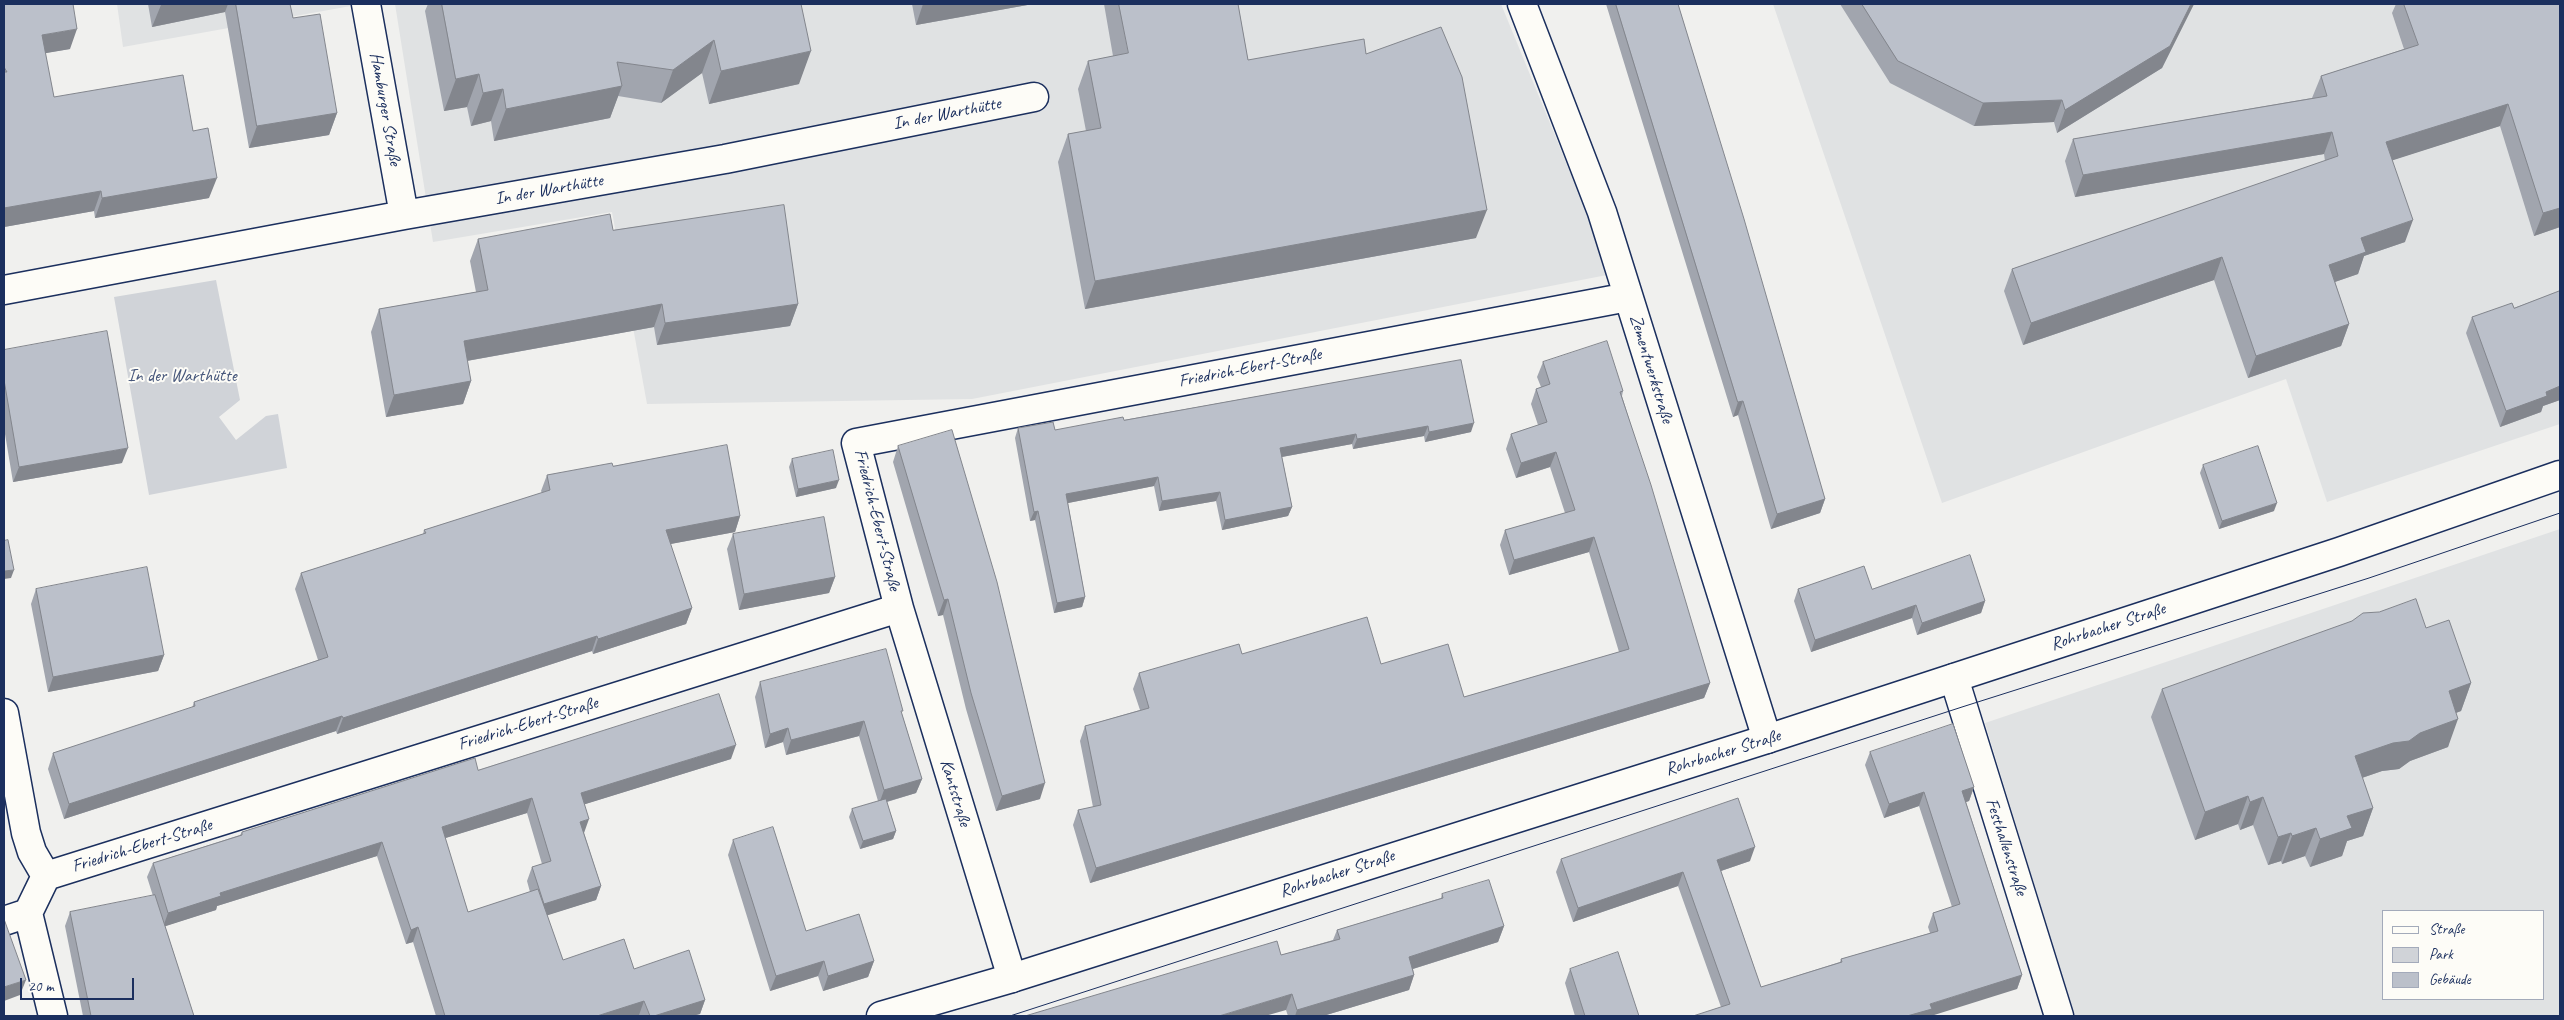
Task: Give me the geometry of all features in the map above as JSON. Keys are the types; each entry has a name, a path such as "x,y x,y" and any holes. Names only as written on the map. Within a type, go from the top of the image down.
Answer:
{"street":[{"name":"Hamburger Straße","path":"366,4 404,215"},
{"name":"Zementwerkstraße","path":"1522,4 1602,212 1767,739"},
{"name":"In der Warthütte","path":"4,290 404,215 725,159 1034,97"},
{"name":"Friedrich-Ebert-Straße","path":"46,876 899,608 856,443 1628,296"},
{"name":"Rohrbacher Straße","path":"881,1016 1012,978 1767,739 2339,552 2560,475"},
{"name":"Kantstraße","path":"899,608 1012,978"},
{"name":"Festhallenstraße","path":"1954,678 2053,1015"},
{"path":"4,713 26,833 32,852 46,876 16,917 53,1016"}],"shaded area":[{"path":"117,4 362,4 123,47"},
{"path":"395,4 1501,4 1612,274 972,399 647,404 612,212 433,242"},
{"path":"1773,4 2560,4 2560,424 2327,502 2286,379 1942,503"},
{"path":"2560,529 2560,1016 2074,1016 1985,723"}],"green space":[{"name":"In der Warthütte","path":"216,280 240,400 219,417 236,440 266,416 278,414 287,468 149,495 114,297"}],"building":[{"path":"4,4 73,4 77,29 42,35 54,97 183,75 193,131 208,128 217,178 102,198 101,191 4,208 4,72 7,72 4,67"},
{"path":"236,4 290,4 293,18 320,14 337,113 257,126"},
{"path":"442,4 801,4 811,51 721,71 714,40 673,70 617,62 622,86 506,109 503,89 483,93 479,74 456,79"},
{"path":"1119,4 1238,4 1248,60 1364,39 1366,54 1441,27 1462,77 1487,210 1095,281 1068,134 1101,128 1088,61 1128,53"},
{"path":"1616,4 1678,4 1744,219 1825,499 1777,514 1743,401 1738,402"},
{"path":"1862,4 2191,4 2170,46 2065,110 2062,100 1983,103 1898,61"},
{"path":"2404,4 2560,4 2560,208 2543,213 2508,104 2386,142 2413,220 2361,238 2366,252 2329,265 2349,324 2256,356 2222,257 2031,323 2012,269 2338,156 2332,132 2083,175 2073,139 2327,96 2321,76 2418,45"},
{"path":"784,205 798,304 665,323 662,304 464,341 471,381 394,395 379,309 488,290 478,239 610,214 613,230"},
{"path":"2560,291 2560,386 2546,392 2547,396 2506,411 2472,317 2512,303 2514,308"},
{"path":"107,331 128,448 19,467 4,380 4,350"},
{"path":"1607,341 1623,391 1620,392 1651,485 1710,683 1096,868 1078,810 1101,805 1085,726 1149,708 1139,673 1239,644 1242,654 1367,617 1381,664 1448,644 1464,697 1629,649 1594,537 1514,560 1505,530 1575,510 1556,452 1521,463 1511,434 1547,422 1536,389 1550,384 1543,362"},
{"path":"1461,360 1474,423 1429,432 1428,426 1357,439 1356,434 1280,448 1292,507 1225,520 1220,492 1162,501 1158,477 1066,494 1085,597 1057,603 1038,511 1034,512 1018,428 1053,422 1055,430 1123,417 1124,420"},
{"path":"952,430 997,582 1045,783 1002,796 971,693 948,599 944,600 898,446"},
{"path":"727,445 740,516 666,530 692,608 598,639 597,636 343,718 342,716 69,804 53,753 195,706 194,702 328,657 301,573 426,533 424,530 550,490 547,475 612,463 613,466"},
{"path":"2258,446 2277,503 2222,521 2203,465"},
{"path":"833,450 839,480 798,489 792,459"},
{"path":"824,517 835,577 744,594 733,534"},
{"path":"8,540 14,570 4,571 4,541"},
{"path":"1970,555 1985,601 1922,623 1916,605 1815,640 1798,589 1864,566 1872,589"},
{"path":"147,567 164,655 53,677 36,589"},
{"path":"2416,599 2426,628 2449,620 2471,683 2449,691 2458,719 2420,733 2409,741 2393,743 2355,756 2373,808 2347,816 2352,828 2320,839 2316,828 2292,836 2291,833 2278,837 2263,797 2250,802 2248,796 2205,812 2162,689 2352,621 2363,613 2379,612"},
{"path":"886,649 903,711 901,711 922,779 884,790 864,721 791,740 788,728 770,734 760,682"},
{"path":"719,694 736,745 581,793 589,819 580,822 601,886 544,904 532,867 551,861 532,798 442,827 468,912 538,889 563,960 624,939 634,969 689,950 705,1000 654,1016 650,1016 644,1001 597,1016 445,1016 418,927 411,930 382,842 220,893 221,896 168,913 153,863 242,835 242,832 475,758 478,770"},
{"path":"1953,724 1974,787 1962,791 2022,975 1930,1004 1932,1009 1907,1016 1693,1016 1730,1004 1683,872 1578,908 1561,859 1738,798 1755,847 1717,860 1761,987 1842,962 1841,959 1938,931 1933,913 1960,904 1924,792 1889,804 1870,752"},
{"path":"886,799 896,831 863,841 852,809"},
{"path":"773,827 806,931 859,914 874,961 828,976 824,961 776,976 733,840"},
{"path":"1489,880 1504,926 1409,957 1414,975 1297,1010 1292,994 1219,1016 1025,1016 1277,941 1281,955 1340,939 1337,930 1443,898 1442,894"},
{"path":"155,895 194,1016 91,1016 70,912"},
{"path":"4,919 26,980 4,987"},
{"path":"1618,952 1639,1016 1585,1016 1570,969"}],"tram line":[{"path":"1010,1016 1962,707 2369,578 2560,513"}]}
